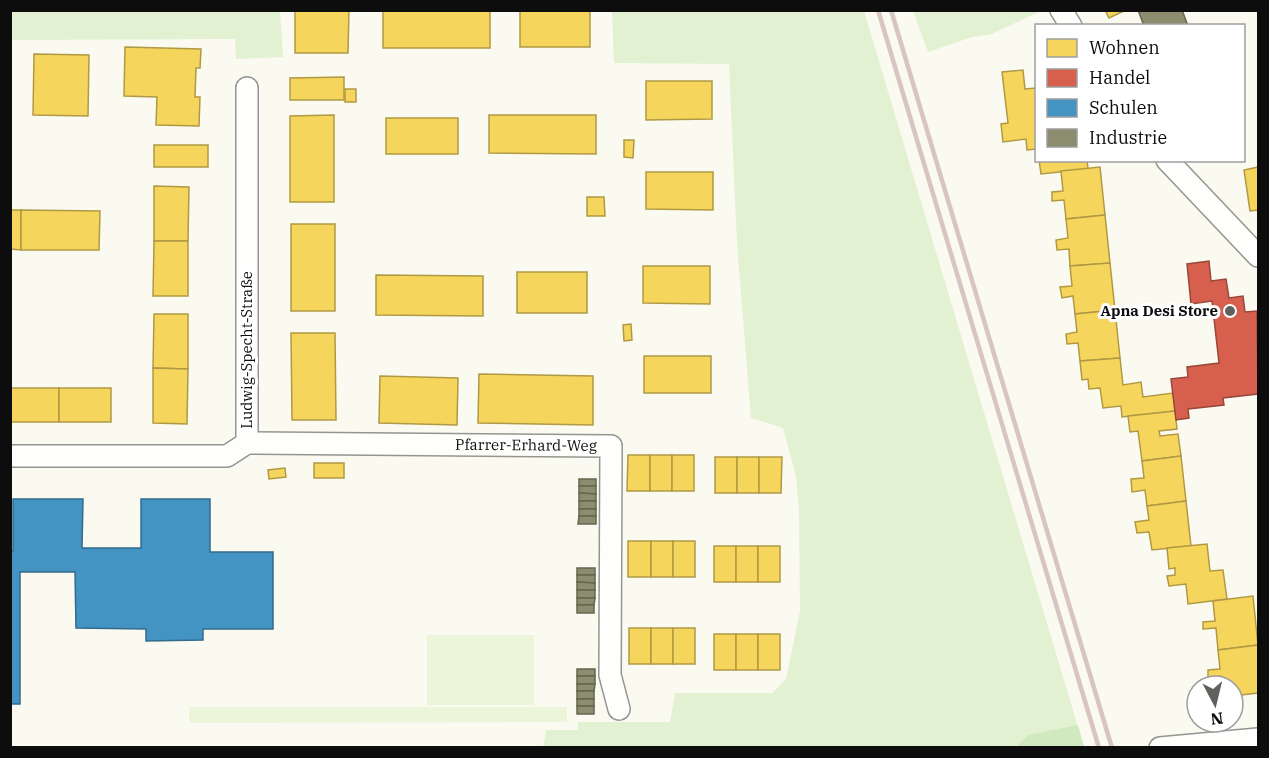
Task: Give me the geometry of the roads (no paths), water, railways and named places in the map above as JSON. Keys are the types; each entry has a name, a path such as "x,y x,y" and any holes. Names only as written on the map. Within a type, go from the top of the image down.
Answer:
{"street":[{"path":"1061,10 1070,24"},
{"name":"Ludwig-Specht-Straße","path":"10,456 227,456 247,442 247,88"},
{"path":"1169,162 1258,256"},
{"name":"Pfarrer-Erhard-Weg","path":"247,442 611,446 610,675 619,709"},
{"path":"1160,747 1258,738"}],"railway":[{"path":"878,10 1099,748"},
{"path":"891,10 1112,748"}],"place":[{"name":"Apna Desi Store","path":"1230,311"}]}
